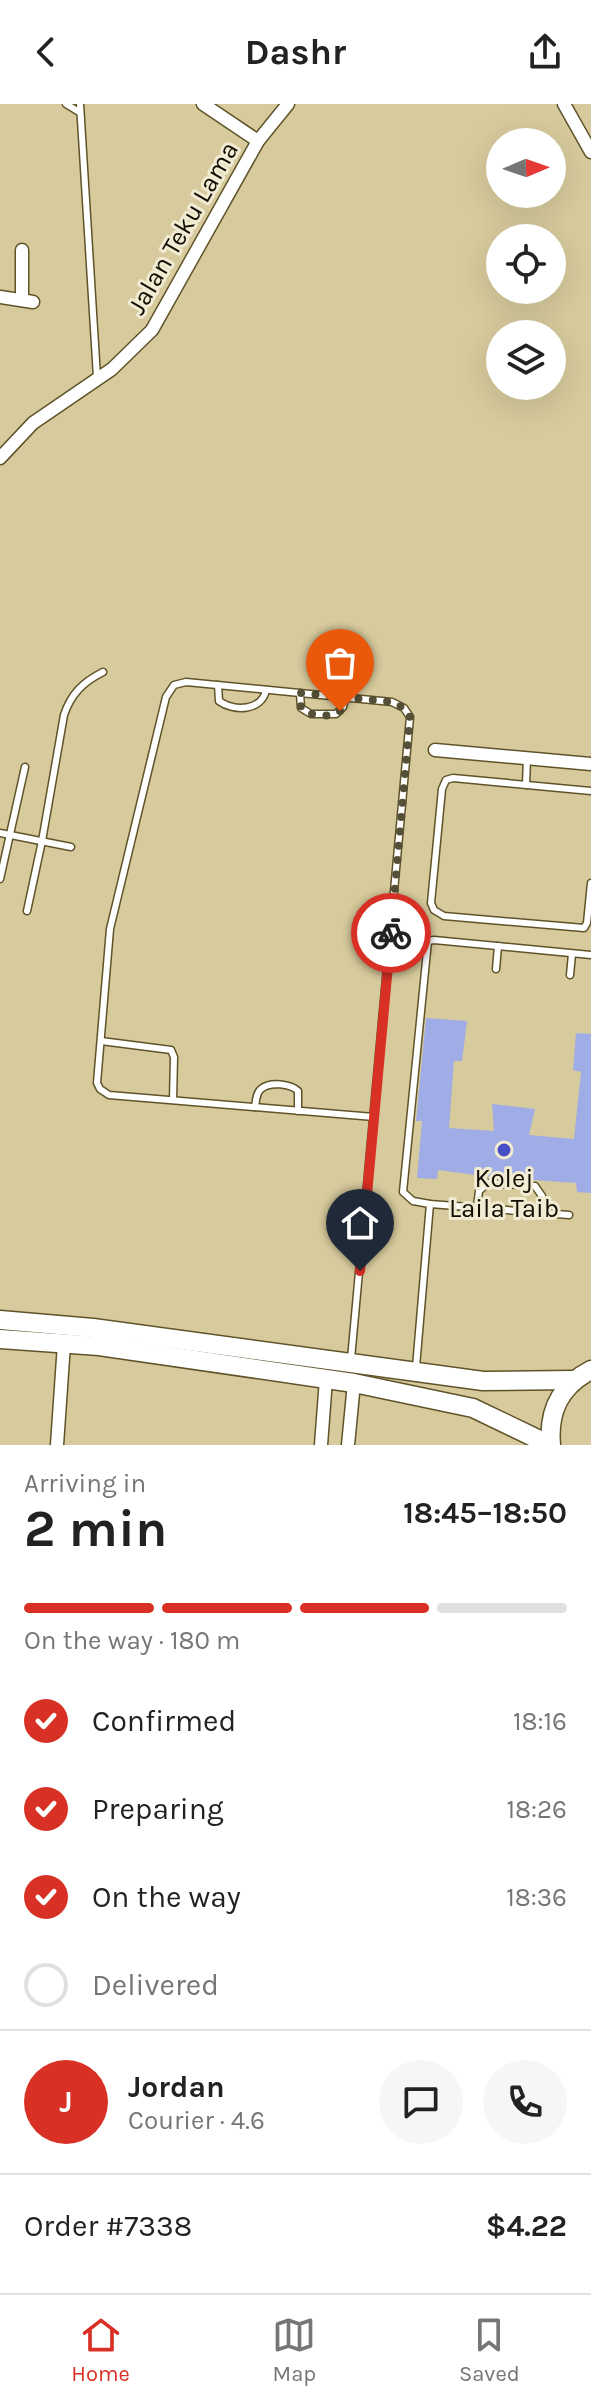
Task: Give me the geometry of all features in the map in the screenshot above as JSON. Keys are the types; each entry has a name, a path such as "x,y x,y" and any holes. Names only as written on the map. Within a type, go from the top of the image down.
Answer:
{"main road":[{"path":"0,1320 93,1328 483,1381 586,1373"},
{"path":"0,1339 99,1346 354,1383 473,1408 550,1445 549,1427 561,1393 586,1373"}],"street":[{"path":"203,104 258,141"},
{"name":"Jalan Teku Lama","path":"0,458 33,423 112,369 152,330 258,141 288,104"},
{"path":"564,104 591,152"},
{"path":"0,297 27,301 22,250"},
{"path":"435,750 591,764"},
{"path":"57,1445 64,1344"},
{"path":"321,1445 326,1379"},
{"path":"348,1445 354,1383"}],"lane":[{"path":"66,104 79,112"},
{"path":"80,104 97,377"},
{"path":"27,911 68,703 79,687 103,672"},
{"path":"351,1363 374,1117 410,717 399,704 180,682 171,688 166,697 110,929 97,1083 105,1093 374,1117"},
{"path":"218,685 219,701 225,706 254,707 262,701 266,690"},
{"path":"300,693 301,708 311,714 336,714 343,707 345,698"},
{"path":"526,785 527,758"},
{"path":"0,879 25,767"},
{"path":"591,791 453,778 446,780 442,789 431,903 434,910 444,916 584,928 591,883"},
{"path":"0,833 71,847"},
{"path":"569,1215 430,1204 413,1201 403,1192 426,944 434,940 591,955"},
{"path":"496,969 498,946"},
{"path":"570,975 572,954"},
{"path":"101,1041 171,1050 174,1057 173,1100"},
{"path":"255,1107 258,1092 263,1087 291,1085 299,1094 298,1111"},
{"path":"477,1206 479,1191 488,1183 535,1186 542,1196 542,1212"},
{"path":"415,1371 430,1204"}],"building":[{"path":"426,1018 467,1021 462,1061 454,1061 449,1128 494,1131 492,1104 535,1109 529,1135 574,1139 581,1072 573,1070 576,1033 591,1034 591,1193 577,1192 576,1183 438,1170 437,1179 417,1178 422,1121 416,1121"}],"way so far":[{"path":"340,711 331,715 308,713 301,708 300,693 392,702 404,708 410,717 391,933"}],"place":[{"name":"Kolej Laila Taib","path":"504,1150"}],"route":[{"path":"360,1271 391,933"}]}
